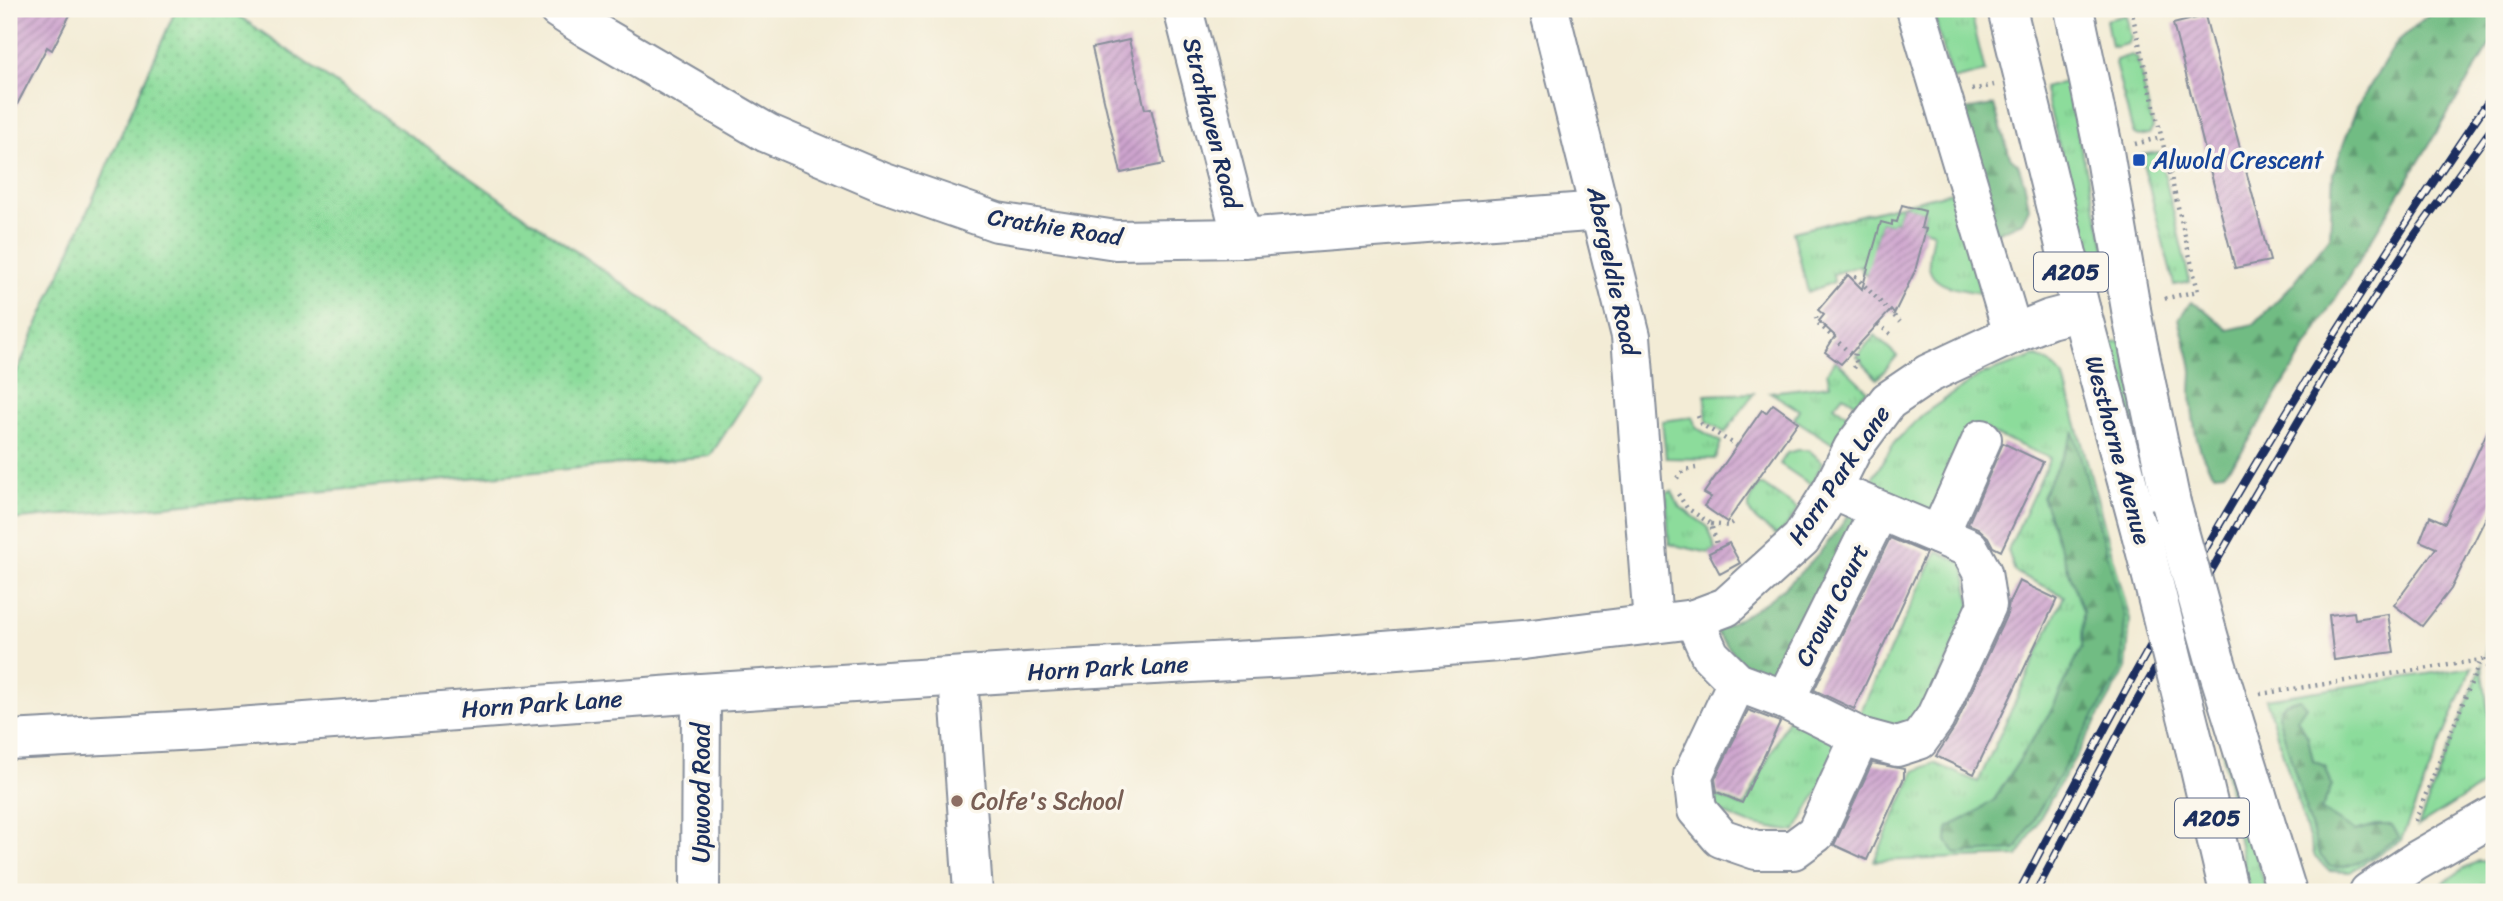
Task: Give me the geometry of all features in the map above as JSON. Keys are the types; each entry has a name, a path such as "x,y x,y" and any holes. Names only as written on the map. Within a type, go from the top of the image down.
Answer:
{"main road":[{"name":"Crathie Road","path":"558,9 767,133 882,182 997,222 1116,240 1242,238 1601,211"},
{"name":"Strathaven Road","path":"1183,9 1242,238"},
{"name":"Abergeldie Road","path":"1549,9 1631,336 1653,623"},
{"path":"1916,9 2013,334"},
{"name":"Westhorne Avenue","path":"2007,9 2081,311 2141,533 2229,892"},
{"name":"Westhorne Avenue","path":"2074,9 2104,152 2133,321 2171,502 2215,660 2287,892"},
{"name":"Horn Park Lane","path":"9,740 195,730 701,693 1308,657 1523,640 1694,619 1726,607 1801,539 1832,490 1853,448 1888,401 1928,374 2013,334 2050,319 2081,311"},
{"path":"1939,536 1982,439"},
{"path":"1694,619 1710,655 1737,682 1784,700 1860,737 1898,747 1919,740 1935,718 1987,605 1982,572 1969,548 1832,490"},
{"name":"Crown Court","path":"1784,700 1879,511"},
{"path":"958,677 973,892"},
{"path":"1737,682 1693,775 1697,810 1721,838 1756,850 1793,850 1816,833 1860,737"},
{"name":"Upwood Road","path":"700,892 701,693"},
{"path":"2370,892 2416,861 2490,824"}],"path":[{"path":"2131,9 2198,291 2156,300"},
{"path":"1855,276 1900,322"},
{"path":"1816,317 1817,322 1854,357 1857,363 1854,368"},
{"path":"1878,324 1894,336"},
{"path":"1854,357 1856,348"},
{"path":"1698,416 1701,424 1737,446"},
{"path":"1696,468 1684,470 1675,485 1687,508 1711,524 1728,526 1735,521"},
{"path":"1711,524 1718,548"},
{"path":"2249,695 2494,658"},
{"path":"2483,660 2494,726"},
{"path":"2412,829 2483,660"}],"green space":[{"path":"176,9 229,9 760,380 710,456 9,520 9,390"},
{"path":"1932,9 1970,9 1985,72 1952,80"},
{"path":"2435,9 2494,9 2494,38 2244,449 2224,473 2215,474 2204,458 2194,425 2192,371 2179,318 2191,302 2204,309 2228,330 2254,324 2291,286 2330,237 2333,173 2357,107 2397,42"},
{"path":"2126,15 2131,38 2127,44 2111,46 2106,20"},
{"path":"2131,55 2137,57 2153,128 2149,134 2139,136 2134,134 2132,129 2115,64 2116,60"},
{"path":"2065,82 2114,284 2096,288 2044,88"},
{"path":"1994,105 2010,157 2018,164 2029,208 2022,222 1992,235 1958,111"},
{"path":"2159,152 2190,282 2174,285 2141,155"},
{"path":"1952,192 1981,293 1949,287 1936,279 1929,266 1933,232 1921,228 1925,212 1902,205 1897,222 1893,221 1892,225 1881,222 1875,243 1879,280 1862,272 1861,265 1833,274 1834,282 1808,292 1793,232"},
{"path":"1875,335 1897,356 1877,379 1857,356"},
{"path":"2123,340 2144,458 2108,344"},
{"path":"2035,356 2051,364 2064,378 2130,619 2126,669 2018,856 1874,861 1915,771 1934,763 1978,782 2064,596 2015,572 2008,550 2050,458 1977,427 1932,519 1867,487 1895,442 1922,415 1979,376"},
{"path":"1836,360 1867,390 1856,404 1843,395 1834,406 1848,415 1833,444 1794,419 1799,410 1770,392 1830,385 1827,372"},
{"path":"1754,393 1725,433 1707,421 1705,395"},
{"path":"1692,417 1697,428 1721,442 1715,459 1666,458 1662,421"},
{"path":"2074,433 2125,617 2122,669 2016,850 1956,854 1947,841 1948,827 1994,800 2052,709 2082,647 2083,611 2042,496"},
{"path":"1809,450 1823,463 1811,485 1780,464 1787,453"},
{"path":"1759,485 1798,509 1778,536 1756,520 1749,509 1752,494"},
{"path":"1672,491 1679,506 1708,527 1716,550 1709,553 1669,544 1666,493"},
{"path":"1850,513 1858,515 1784,677 1757,682 1715,631 1736,621 1774,596 1807,566"},
{"path":"1937,551 1964,564 1971,608 1924,713 1902,729 1857,719"},
{"path":"2494,593 2494,654 2486,655 2488,619"},
{"path":"2482,665 2494,756 2494,778 2418,826"},
{"path":"2472,667 2401,840 2350,872 2329,871 2315,857 2266,699"},
{"path":"2300,699 2306,706 2297,719 2308,737 2313,761 2325,766 2332,785 2321,810 2355,831 2376,825 2392,825 2399,837 2349,866 2330,867 2319,854 2278,715 2283,705"},
{"path":"1789,717 1847,740 1795,832 1749,824 1717,811 1713,794 1744,807"},
{"path":"2225,749 2267,892 2249,892 2222,750"},
{"path":"2479,861 2494,862 2494,892 2430,892 2466,867"}],"building":[{"path":"9,9 73,9 52,50 47,47 9,120"},
{"path":"2205,16 2270,261 2235,268 2173,24"},
{"path":"1129,40 1145,109 1151,108 1164,164 1121,173 1092,48"},
{"path":"1902,205 1925,211 1921,228 1926,229 1915,271 1894,314 1891,310 1841,364 1825,352 1835,336 1819,321 1824,315 1818,310 1848,275 1862,289 1881,222 1892,225 1892,221 1897,222"},
{"path":"1773,404 1798,422 1727,522 1704,506 1711,497 1704,493 1762,410 1766,413"},
{"path":"2494,417 2494,501 2451,589 2422,626 2394,605 2436,548 2420,541 2430,516 2445,523"},
{"path":"2003,443 2043,462 2001,551 1993,547 1988,537 1978,528 1968,524"},
{"path":"1890,538 1926,553 1854,709 1814,690"},
{"path":"1729,543 1740,563 1720,574 1709,553"},
{"path":"2019,581 2057,599 1974,774 1936,756 1955,727 2007,614 2009,602"},
{"path":"2354,612 2355,619 2388,614 2394,652 2334,660 2329,615"},
{"path":"1748,710 1780,722 1742,803 1717,792 1715,779"},
{"path":"1872,763 1904,769 1904,778 1867,860 1834,845"}],"railway":[{"path":"2019,892 2138,668 2265,448 2354,304 2494,93"},
{"path":"2036,892 2122,727 2329,369 2414,236 2494,125"}],"place":[{"name":"Alwold Crescent","path":"2139,160"},
{"name":"Colfe's School","path":"957,801"}]}
